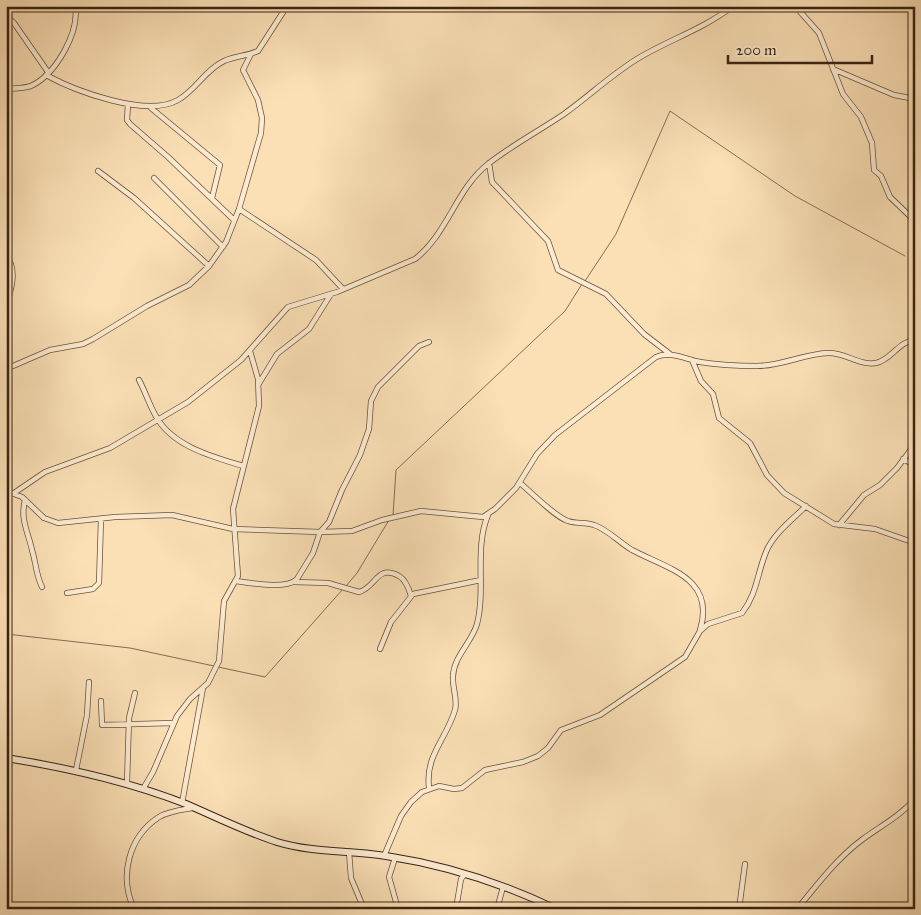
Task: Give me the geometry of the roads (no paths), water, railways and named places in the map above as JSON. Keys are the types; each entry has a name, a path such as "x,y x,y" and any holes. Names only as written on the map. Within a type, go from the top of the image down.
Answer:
{"street":[{"path":"6,89 32,85 47,73 72,39 76,6"},
{"path":"6,15 14,23 47,73 99,96 151,108 178,100 204,75 225,60 251,54 264,45 287,6"},
{"path":"14,493 45,472 110,448 199,394 250,351 288,307 331,294 415,259 424,252 478,171 515,144 562,115 637,59 697,30 733,6"},
{"path":"795,6 819,33 843,94 861,117 872,143 874,170 881,176 890,197 915,221"},
{"path":"7,368 59,347 74,346 94,339 147,306 189,285 209,266 223,247 239,209 261,133 262,118 258,100 243,70 251,54"},
{"path":"833,69 894,95 915,99"},
{"path":"128,104 127,120 130,124 234,220"},
{"path":"151,108 220,165 212,198"},
{"path":"489,163 492,182 548,241 558,270 606,294 644,334 670,354"},
{"path":"98,171 134,198 209,266"},
{"path":"154,178 223,247"},
{"path":"239,209 312,257 343,289"},
{"path":"6,255 12,270 12,290 6,306"},
{"path":"258,385 268,372 274,358 290,342 310,329 331,294"},
{"path":"429,788 428,768 455,710 453,675 465,643 476,626 482,580 483,528 488,515 520,483 537,454 559,432 593,404 625,383 647,361 663,354 718,364 776,366 827,353 845,354 873,363 880,361 909,341 915,340"},
{"path":"294,582 313,552 320,532 329,522 342,490 360,455 368,430 371,401 378,387 419,346 429,342"},
{"path":"142,789 153,772 173,723 188,701 203,688 217,667 224,601 235,581 238,565 233,530 233,509 259,409 258,385 250,351"},
{"path":"692,360 701,381 713,394 717,413 722,423 750,443 767,475 780,488 829,522 875,529 915,543"},
{"path":"139,380 158,419 168,431 202,452 243,466"},
{"path":"839,525 858,502 880,485 915,444"},
{"path":"903,459 915,465"},
{"path":"384,856 406,807 429,788 439,786 462,788 485,770 523,762 538,756 548,748 561,730 600,715 684,657 700,631 704,606 700,594 683,575 631,549 599,527 563,519 520,483"},
{"path":"6,491 14,493 25,500 44,518 53,522 172,515 233,530 320,532 352,531 382,520 422,511 482,517 488,515"},
{"path":"25,500 23,518 36,573 42,587"},
{"path":"700,631 719,619 742,613 755,590 767,549 787,524 806,506"},
{"path":"67,593 93,590 99,583 102,519"},
{"path":"235,581 280,585 294,582 328,583 359,592 383,573 389,572 404,581 411,596"},
{"path":"380,649 391,622 411,596 420,591 482,580"},
{"path":"76,770 87,715 89,682"},
{"path":"182,803 203,688"},
{"path":"127,783 129,723 135,693"},
{"path":"101,702 101,724 173,723"},
{"path":"6,758 76,770 127,783 182,803 277,842 312,850 384,856 434,865 503,887 556,909"},
{"path":"797,909 830,867 864,838 902,812 915,799"},
{"path":"134,909 126,890 126,880 129,858 138,837 159,817 176,810 194,808"},
{"path":"349,852 351,878 364,909"},
{"path":"396,858 392,863 389,877 398,909"},
{"path":"739,909 745,864"},
{"path":"456,909 461,879 465,874"},
{"path":"497,909 503,887"}],"waterway":[{"path":"585,281 616,234 670,111 795,196 905,256"},
{"path":"393,515 396,470 565,311 582,284"},
{"path":"346,586 357,573 389,520"},
{"path":"218,667 265,677 343,589"},
{"path":"6,634 130,648 214,666"}]}
